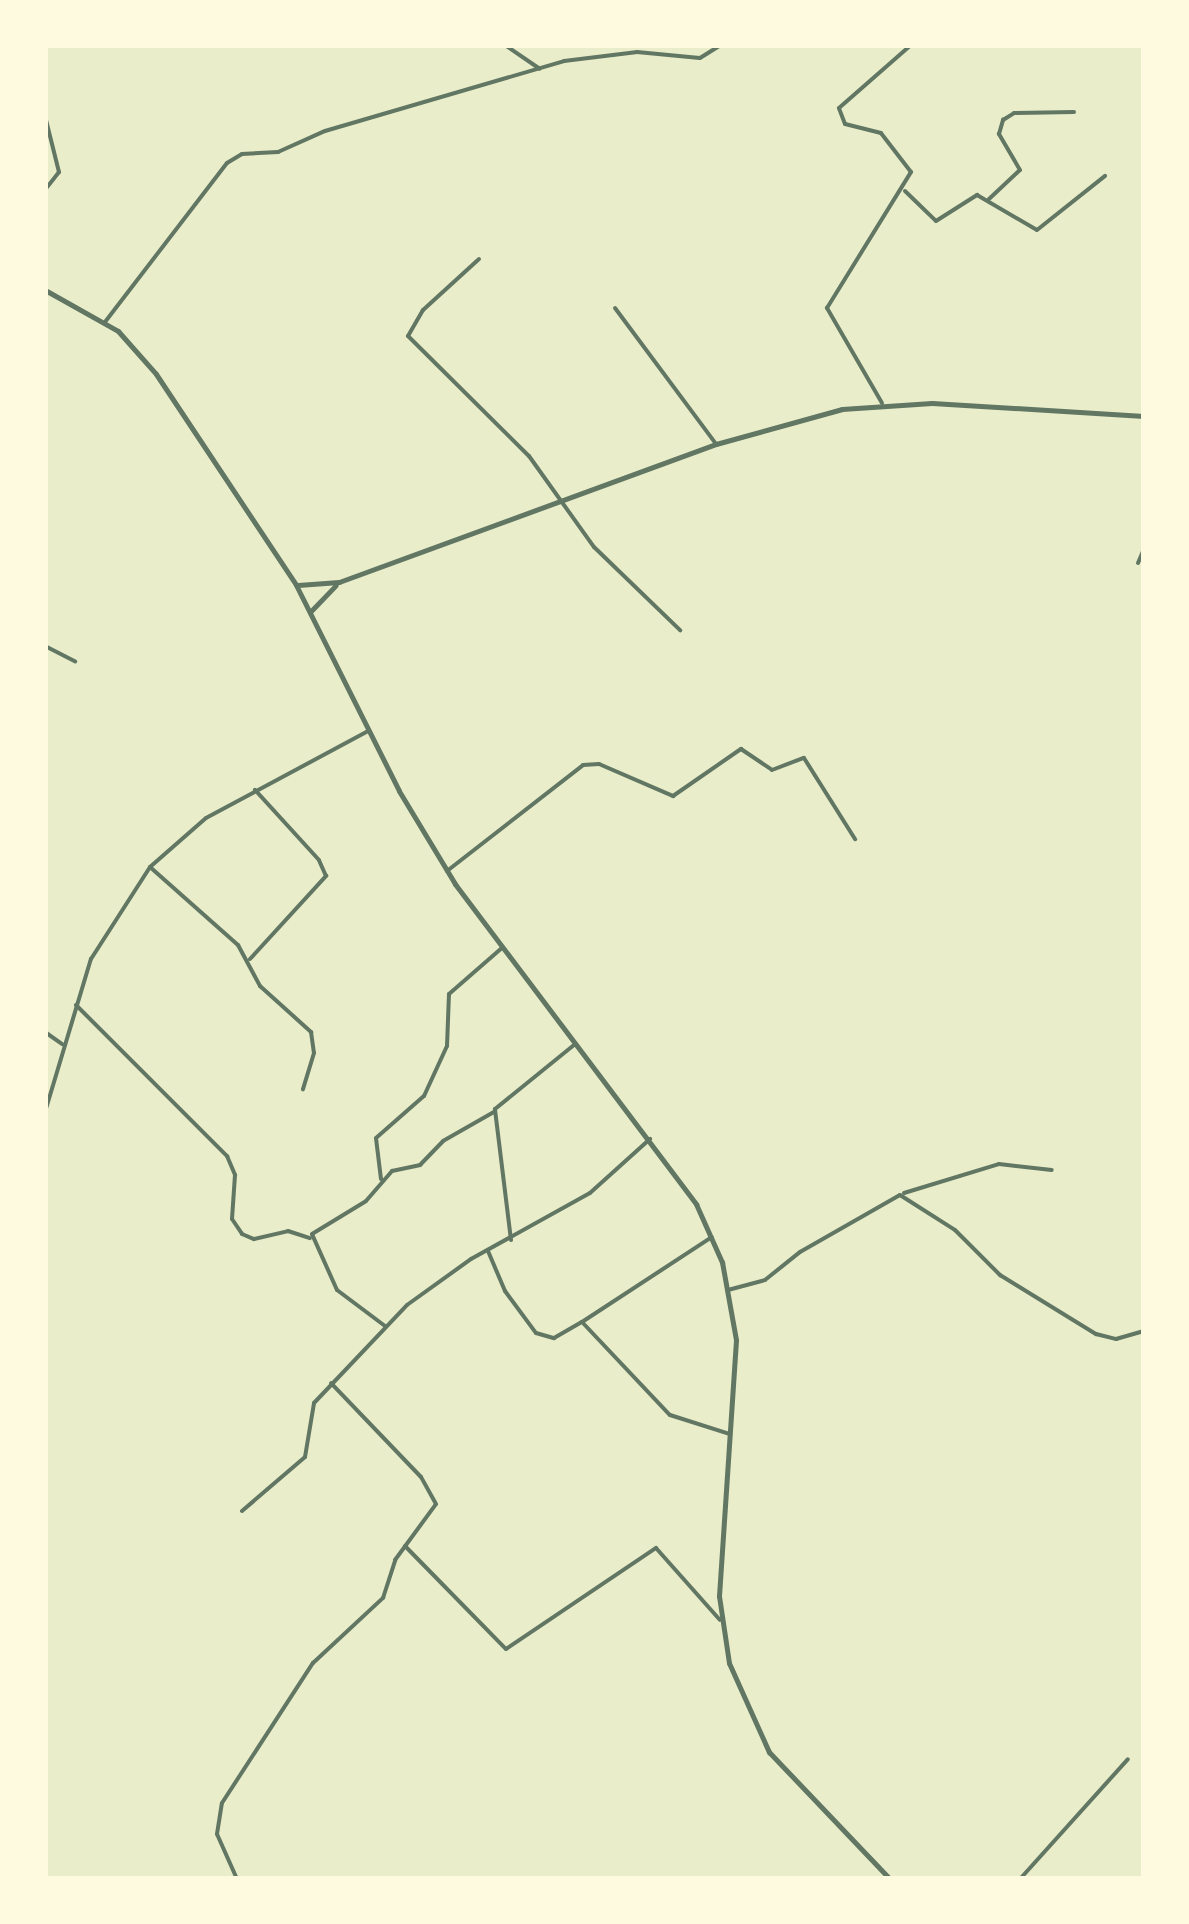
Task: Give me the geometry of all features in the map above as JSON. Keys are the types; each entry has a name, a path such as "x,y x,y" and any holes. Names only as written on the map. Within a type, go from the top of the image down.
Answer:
{"street":[{"path":"504,45 540,68"},
{"path":"105,322 235,158 278,152 324,131 540,68 605,54 700,58 722,45"},
{"path":"882,402 827,308 912,176 907,164 876,130 845,124 839,108 911,45"},
{"path":"989,199 1020,170 1000,134 1003,120 1024,112 1074,112"},
{"path":"45,116 59,172 45,190"},
{"path":"905,191 936,221 974,195 989,199 1038,230 1104,176"},
{"path":"479,259 423,310 408,336 562,497 594,547 680,630"},
{"path":"45,290 105,322 156,374 296,586 368,731 447,871 574,1045 650,1139 712,1237 728,1290 736,1354 720,1620 739,1696 761,1741 890,1879"},
{"path":"615,308 716,444"},
{"path":"296,586 338,582 562,497 716,444 882,402 1144,416"},
{"path":"1138,563 1144,549"},
{"path":"310,612 338,582"},
{"path":"45,646 75,662"},
{"path":"45,1112 76,1006 106,930 150,867 194,826 368,731"},
{"path":"447,871 582,765 599,764 672,796 741,750 772,770 804,758 855,839"},
{"path":"250,959 326,876 255,790"},
{"path":"150,867 250,959 260,986 313,1035 304,1089"},
{"path":"382,1179 376,1138 424,1096 447,1046 449,994 502,948"},
{"path":"76,1006 227,1156 236,1175 232,1219 242,1234 254,1239 288,1232 310,1238 337,1290 386,1326"},
{"path":"45,1032 64,1045"},
{"path":"310,1238 366,1202 382,1179 425,1163 443,1141 494,1112 574,1045"},
{"path":"494,1112 511,1241"},
{"path":"242,1512 305,1457 308,1419 332,1383 386,1326 442,1278 601,1185 650,1139"},
{"path":"728,1290 766,1280 800,1252 900,1195 998,1164 1052,1170"},
{"path":"900,1195 955,1230 1000,1275 1096,1334 1116,1339 1144,1331"},
{"path":"488,1251 505,1290 536,1334 554,1338 712,1237"},
{"path":"582,1322 670,1414 730,1434"},
{"path":"237,1879 217,1834 222,1803 313,1663 383,1598 405,1546 432,1514 434,1496 332,1383"},
{"path":"405,1546 506,1649 656,1548 720,1620"},
{"path":"1020,1879 1128,1759"}]}
